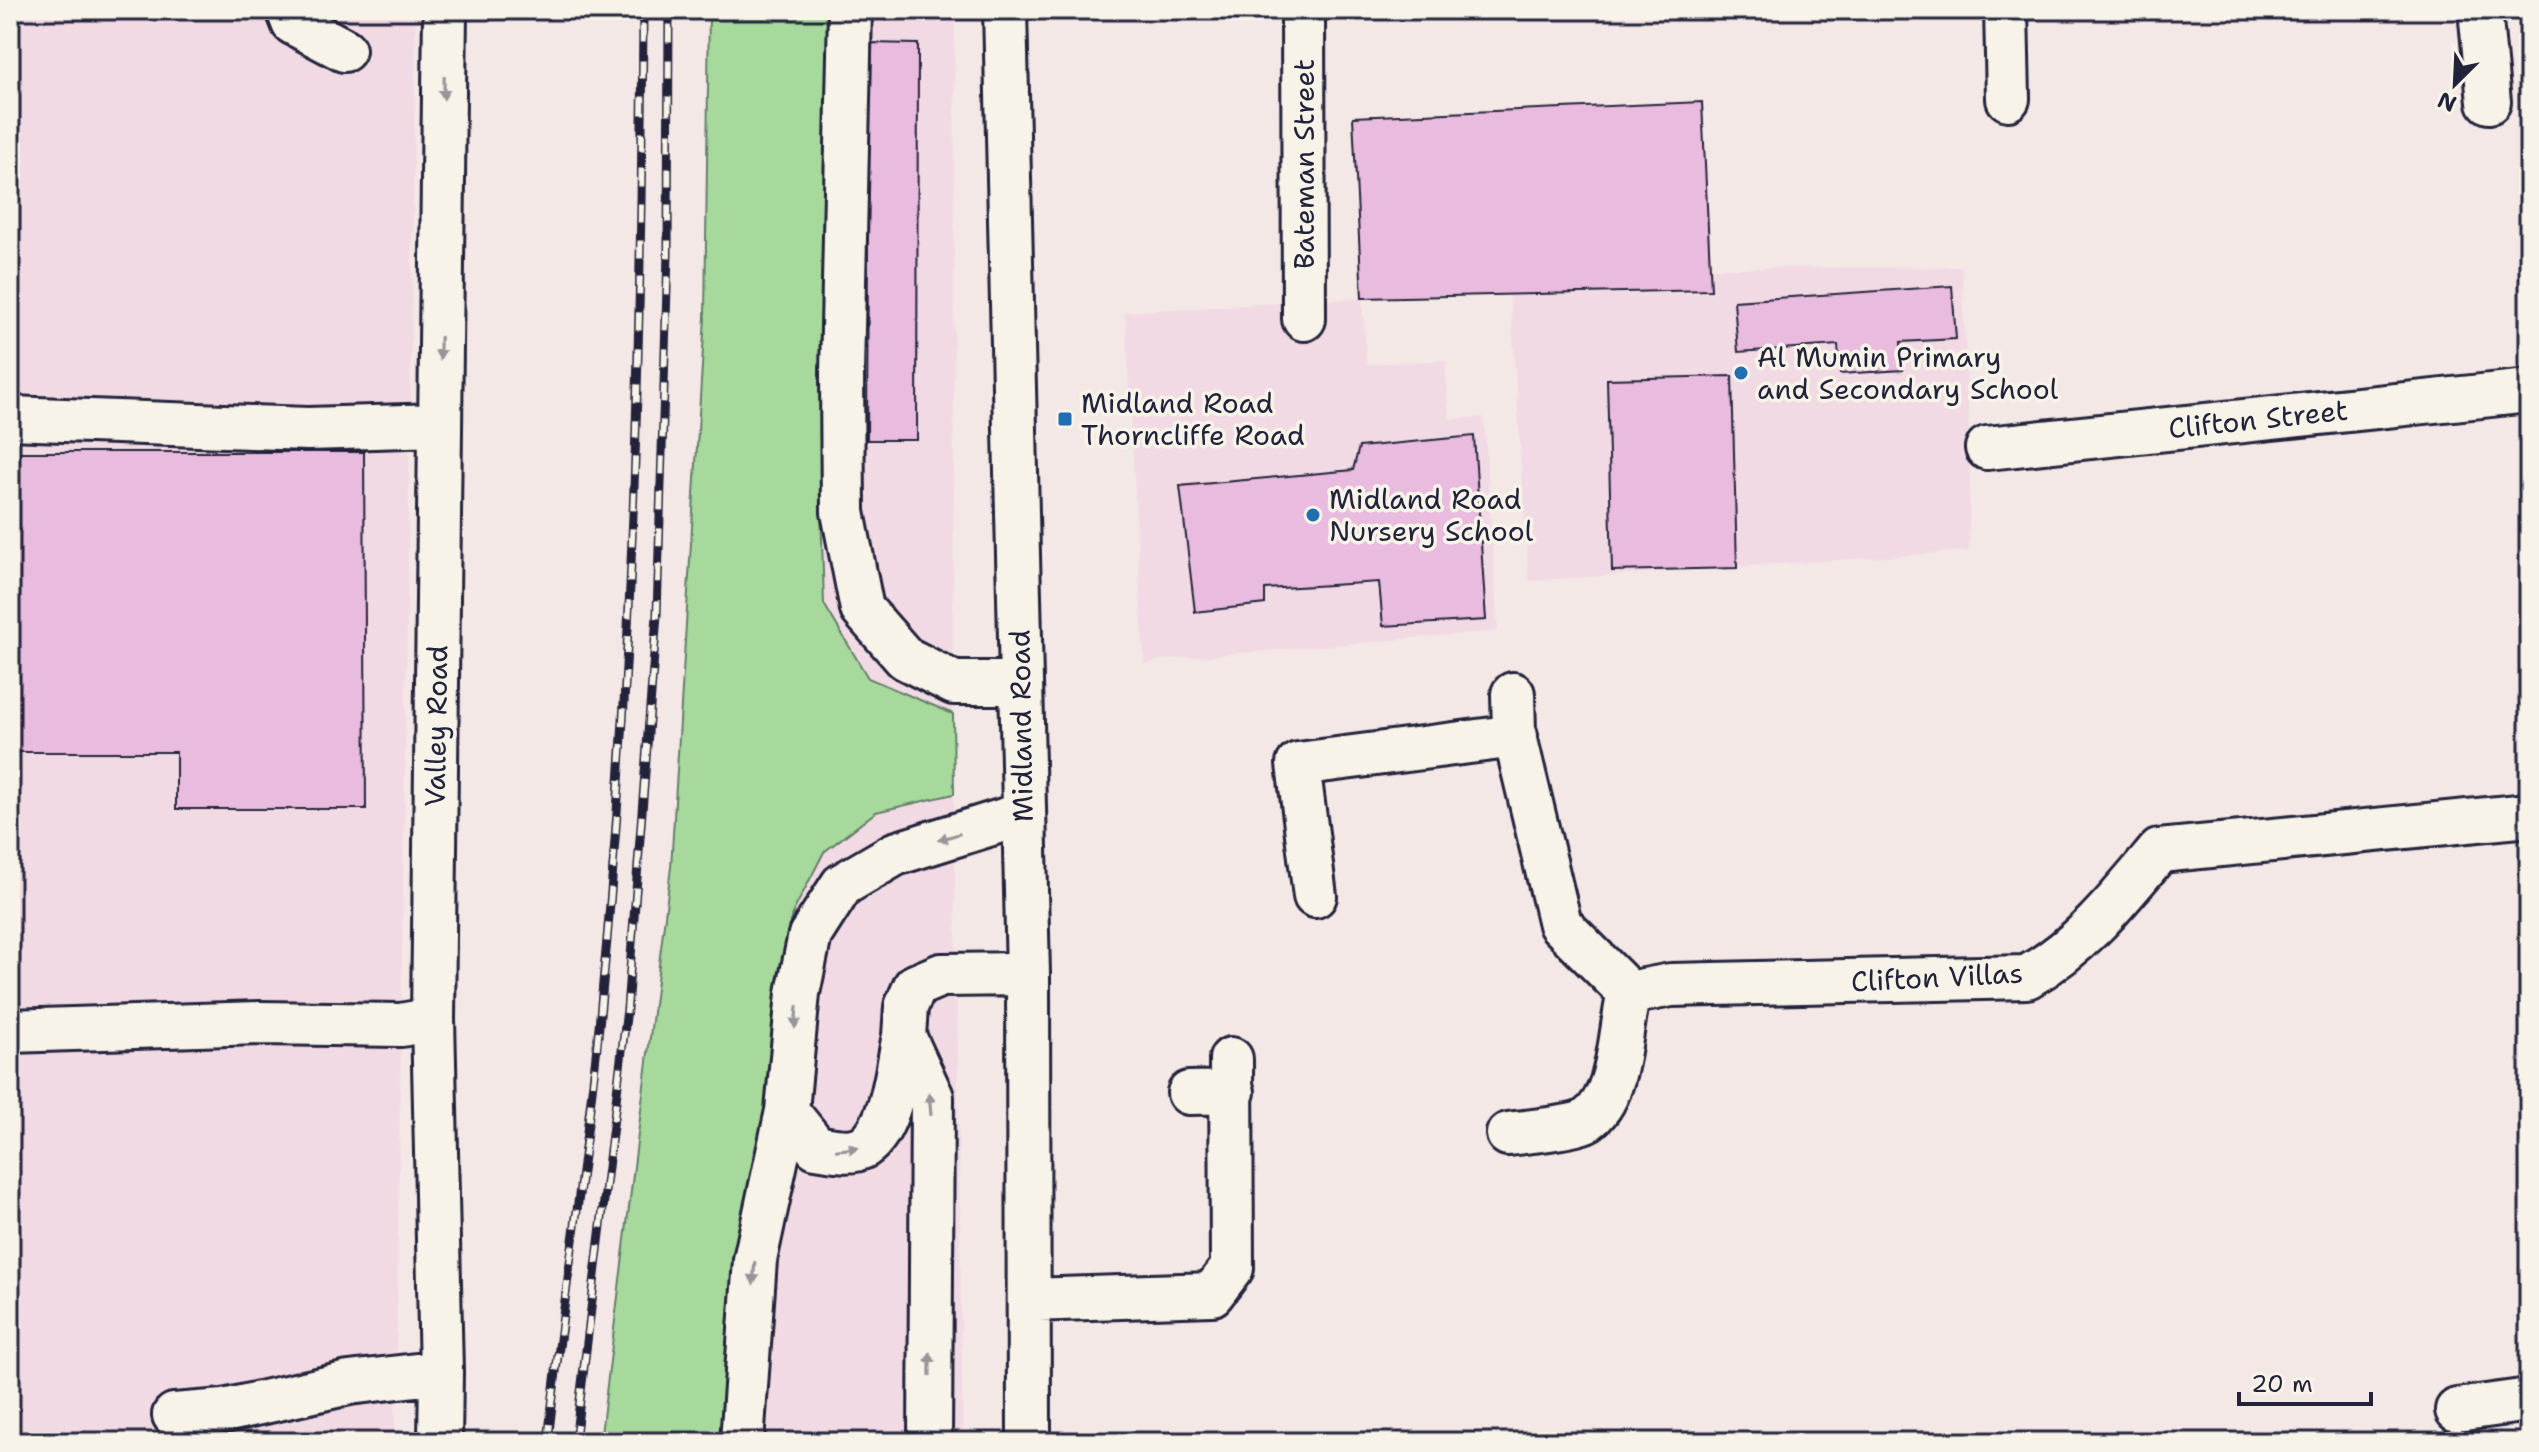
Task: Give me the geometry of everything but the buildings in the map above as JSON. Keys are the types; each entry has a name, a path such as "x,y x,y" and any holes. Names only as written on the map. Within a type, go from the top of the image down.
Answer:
{"street":[{"path":"288,10 293,23 344,50"},
{"name":"Valley Road","path":"440,1442 433,1019 445,10"},
{"path":"850,10 842,373 843,512 862,609 905,658 954,683 1020,683"},
{"name":"Midland Road","path":"1005,10 1028,974 1029,1442"},
{"name":"Bateman Street","path":"1303,10 1304,319"},
{"path":"2006,10 2008,99"},
{"path":"2480,10 2489,102"},
{"name":"Clifton Street","path":"1987,448 2529,391"},
{"path":"10,418 308,429 439,425"},
{"path":"1508,1134 1585,1121 1606,1101 1615,1074 1629,993 1560,924 1516,736 1513,694"},
{"path":"1315,896 1298,764 1516,736"},
{"path":"742,1442 755,1260 787,1111 798,993 810,935 842,885 895,854 1023,814"},
{"name":"Clifton Villas","path":"1629,993 1671,985 2027,977 2057,960 2101,919 2159,851 2529,815"},
{"path":"787,1111 816,1147 841,1151 864,1146 885,1121 904,1036 906,1007 915,986 941,975 1028,974"},
{"path":"10,1031 260,1023 401,1025 433,1019"},
{"path":"904,1036 932,1097 930,1442"},
{"path":"1030,1300 1212,1294 1232,1268 1232,1076 1189,1093"},
{"path":"174,1415 224,1411 349,1383 441,1372"},
{"path":"2457,1410 2529,1400"}],"shaded area":[{"path":"10,10 416,10 395,1442 10,1442"},
{"path":"831,10 955,10 953,714 868,679 824,605 820,477"},
{"name":"Al Mumin Primary and Secondary School","path":"1962,267 1970,450 1969,551 1529,581 1510,295 1711,293 1710,268"},
{"name":"Midland Road Nursery School","path":"1362,298 1367,364 1445,360 1449,419 1484,417 1498,631 1160,660 1144,664 1125,312"},
{"path":"954,794 963,1442 726,1442 738,1290 793,912 824,852 876,811"}],"green space":[{"path":"709,10 831,10 820,477 824,604 868,678 953,714 954,794 876,812 824,852 793,912 738,1290 726,1442 600,1442 671,867 705,317"}],"railway":[{"path":"548,1442 596,1060 621,757 637,383 643,10"},
{"path":"575,1442 627,1009 657,615 668,254 669,10"}],"place":[{"name":"Al Mumin Primary and Secondary School","path":"1741,373"},
{"name":"Midland Road Thorncliffe Road","path":"1065,419"},
{"name":"Midland Road Nursery School","path":"1313,515"}]}
